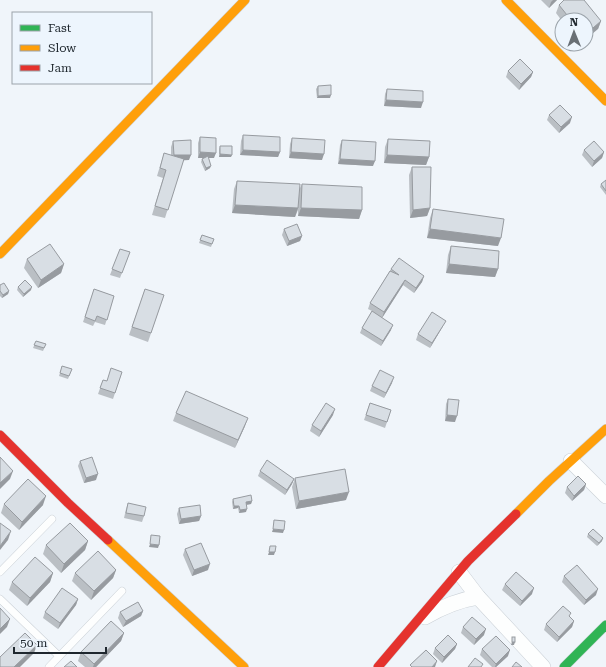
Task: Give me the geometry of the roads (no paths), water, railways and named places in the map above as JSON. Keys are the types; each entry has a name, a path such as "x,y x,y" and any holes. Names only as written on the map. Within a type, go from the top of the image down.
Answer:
{"street":[{"path":"0,254 245,0"},
{"path":"506,0 606,101"},
{"path":"378,667 459,572 549,481 606,429"},
{"path":"0,435 68,503 244,667"},
{"path":"571,461 606,496"},
{"path":"459,572 478,597 543,667"},
{"path":"412,627 442,608 466,599 478,597"},
{"path":"564,667 606,625"}],"lane":[{"path":"0,572 52,519"},
{"path":"49,667 122,591"},
{"path":"0,599 59,656"}]}
